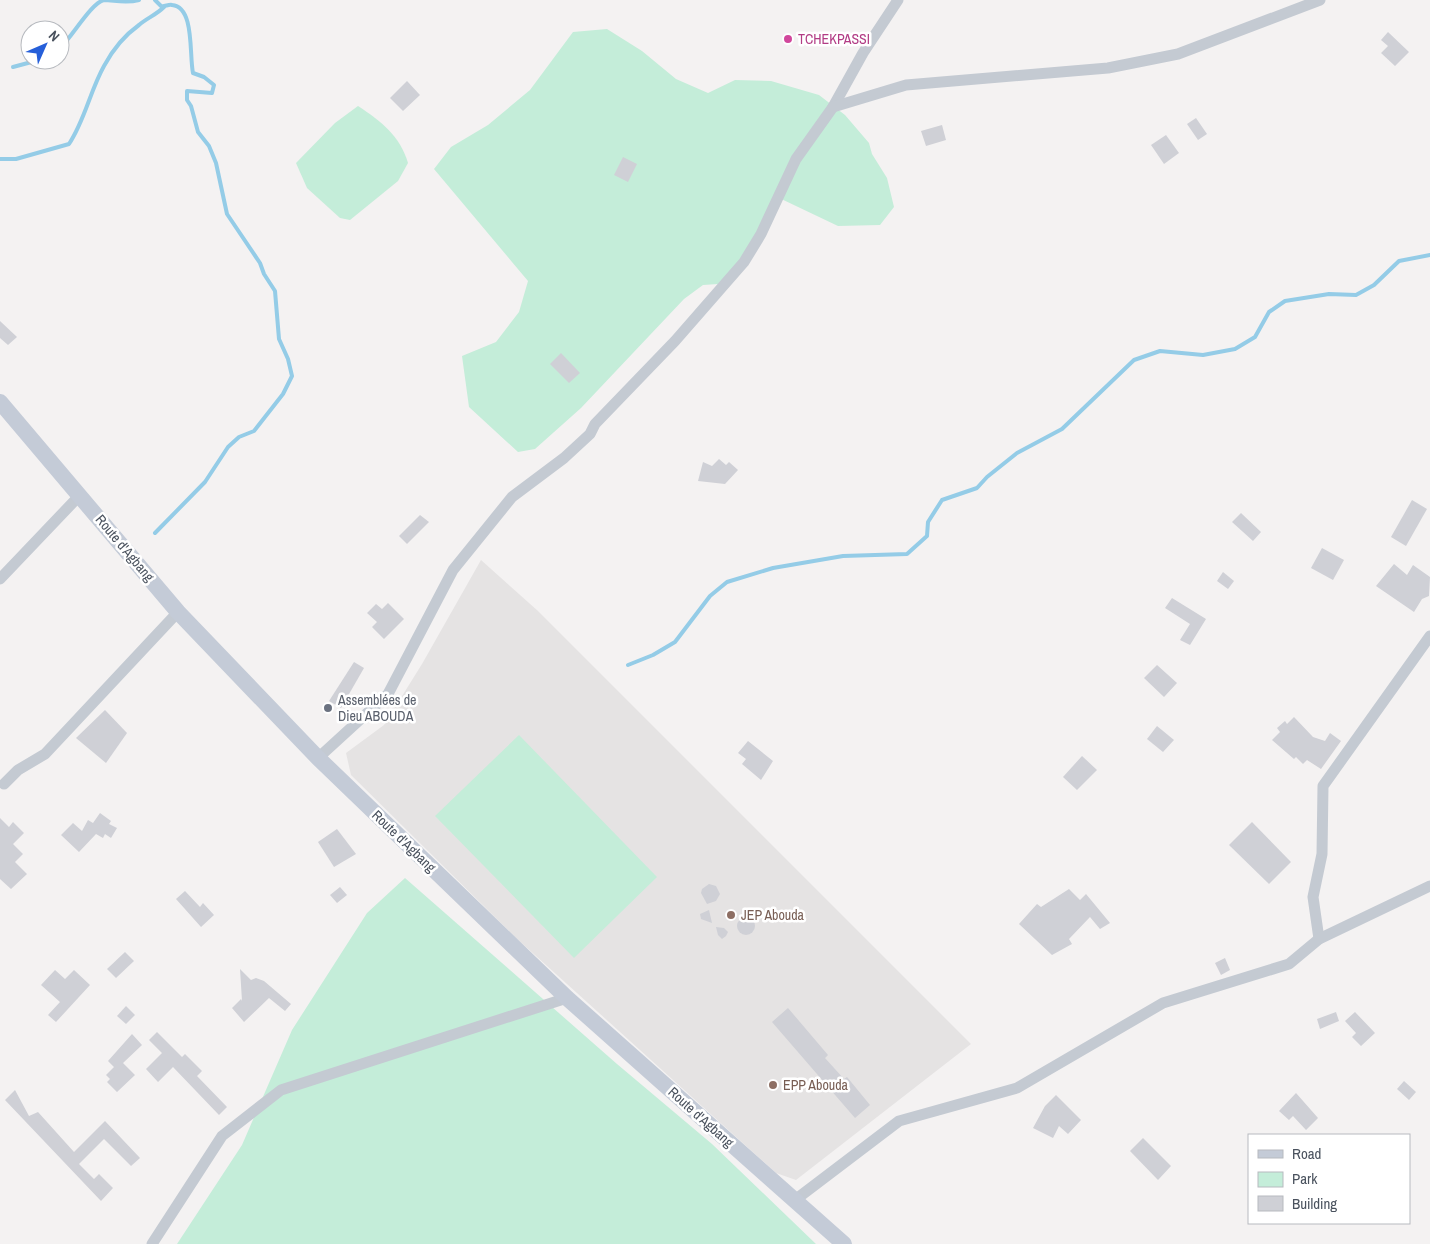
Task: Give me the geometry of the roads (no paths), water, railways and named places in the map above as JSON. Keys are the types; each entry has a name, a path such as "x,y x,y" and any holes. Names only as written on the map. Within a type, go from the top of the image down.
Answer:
{"main road":[{"name":"Route d'Agbang","path":"0,402 178,612 318,758 567,998 844,1244"}],"street":[{"path":"318,758 388,694 453,570 512,497 564,458 590,434 595,424 675,341 744,262 761,234 796,159 833,108 859,60 890,9 898,0"},
{"path":"833,108 906,85 1108,68 1178,54 1320,0"},
{"path":"0,579 80,495"},
{"path":"4,784 18,770 45,754 178,612"},
{"path":"1319,939 1313,897 1322,854 1324,786 1430,636"},
{"path":"795,1200 899,1121 1017,1088 1164,1003 1289,964 1319,939 1430,886"},
{"path":"152,1244 222,1136 281,1090 567,998"}],"waterway":[{"path":"70,36 99,2 104,0 124,2 139,0"},
{"path":"155,0 161,6 171,5 179,8 184,14 190,33 193,73 204,77 214,85 212,93 187,91 187,100 191,106 198,132 209,146 216,163 227,214 260,263 264,274 275,291 279,339 288,359 292,376 283,394 254,431 239,437 228,447 205,482 155,533"},
{"path":"0,159 16,159 69,144 75,135 99,76 111,55 129,34 164,7"},
{"path":"13,67 20,65"},
{"path":"628,665 653,655 675,642 710,596 727,582 773,568 843,556 907,554 927,536 928,522 942,500 977,488 987,477 1017,453 1062,429 1134,360 1160,351 1203,355 1235,349 1255,337 1269,312 1285,301 1329,294 1356,295 1374,285 1399,261 1430,255"}],"place":[{"name":"TCHEKPASSI","path":"788,39"},
{"name":"Assemblées de Dieu ABOUDA","path":"328,708"},
{"name":"JEP Abouda","path":"731,915"},
{"name":"EPP Abouda","path":"773,1085"}]}
